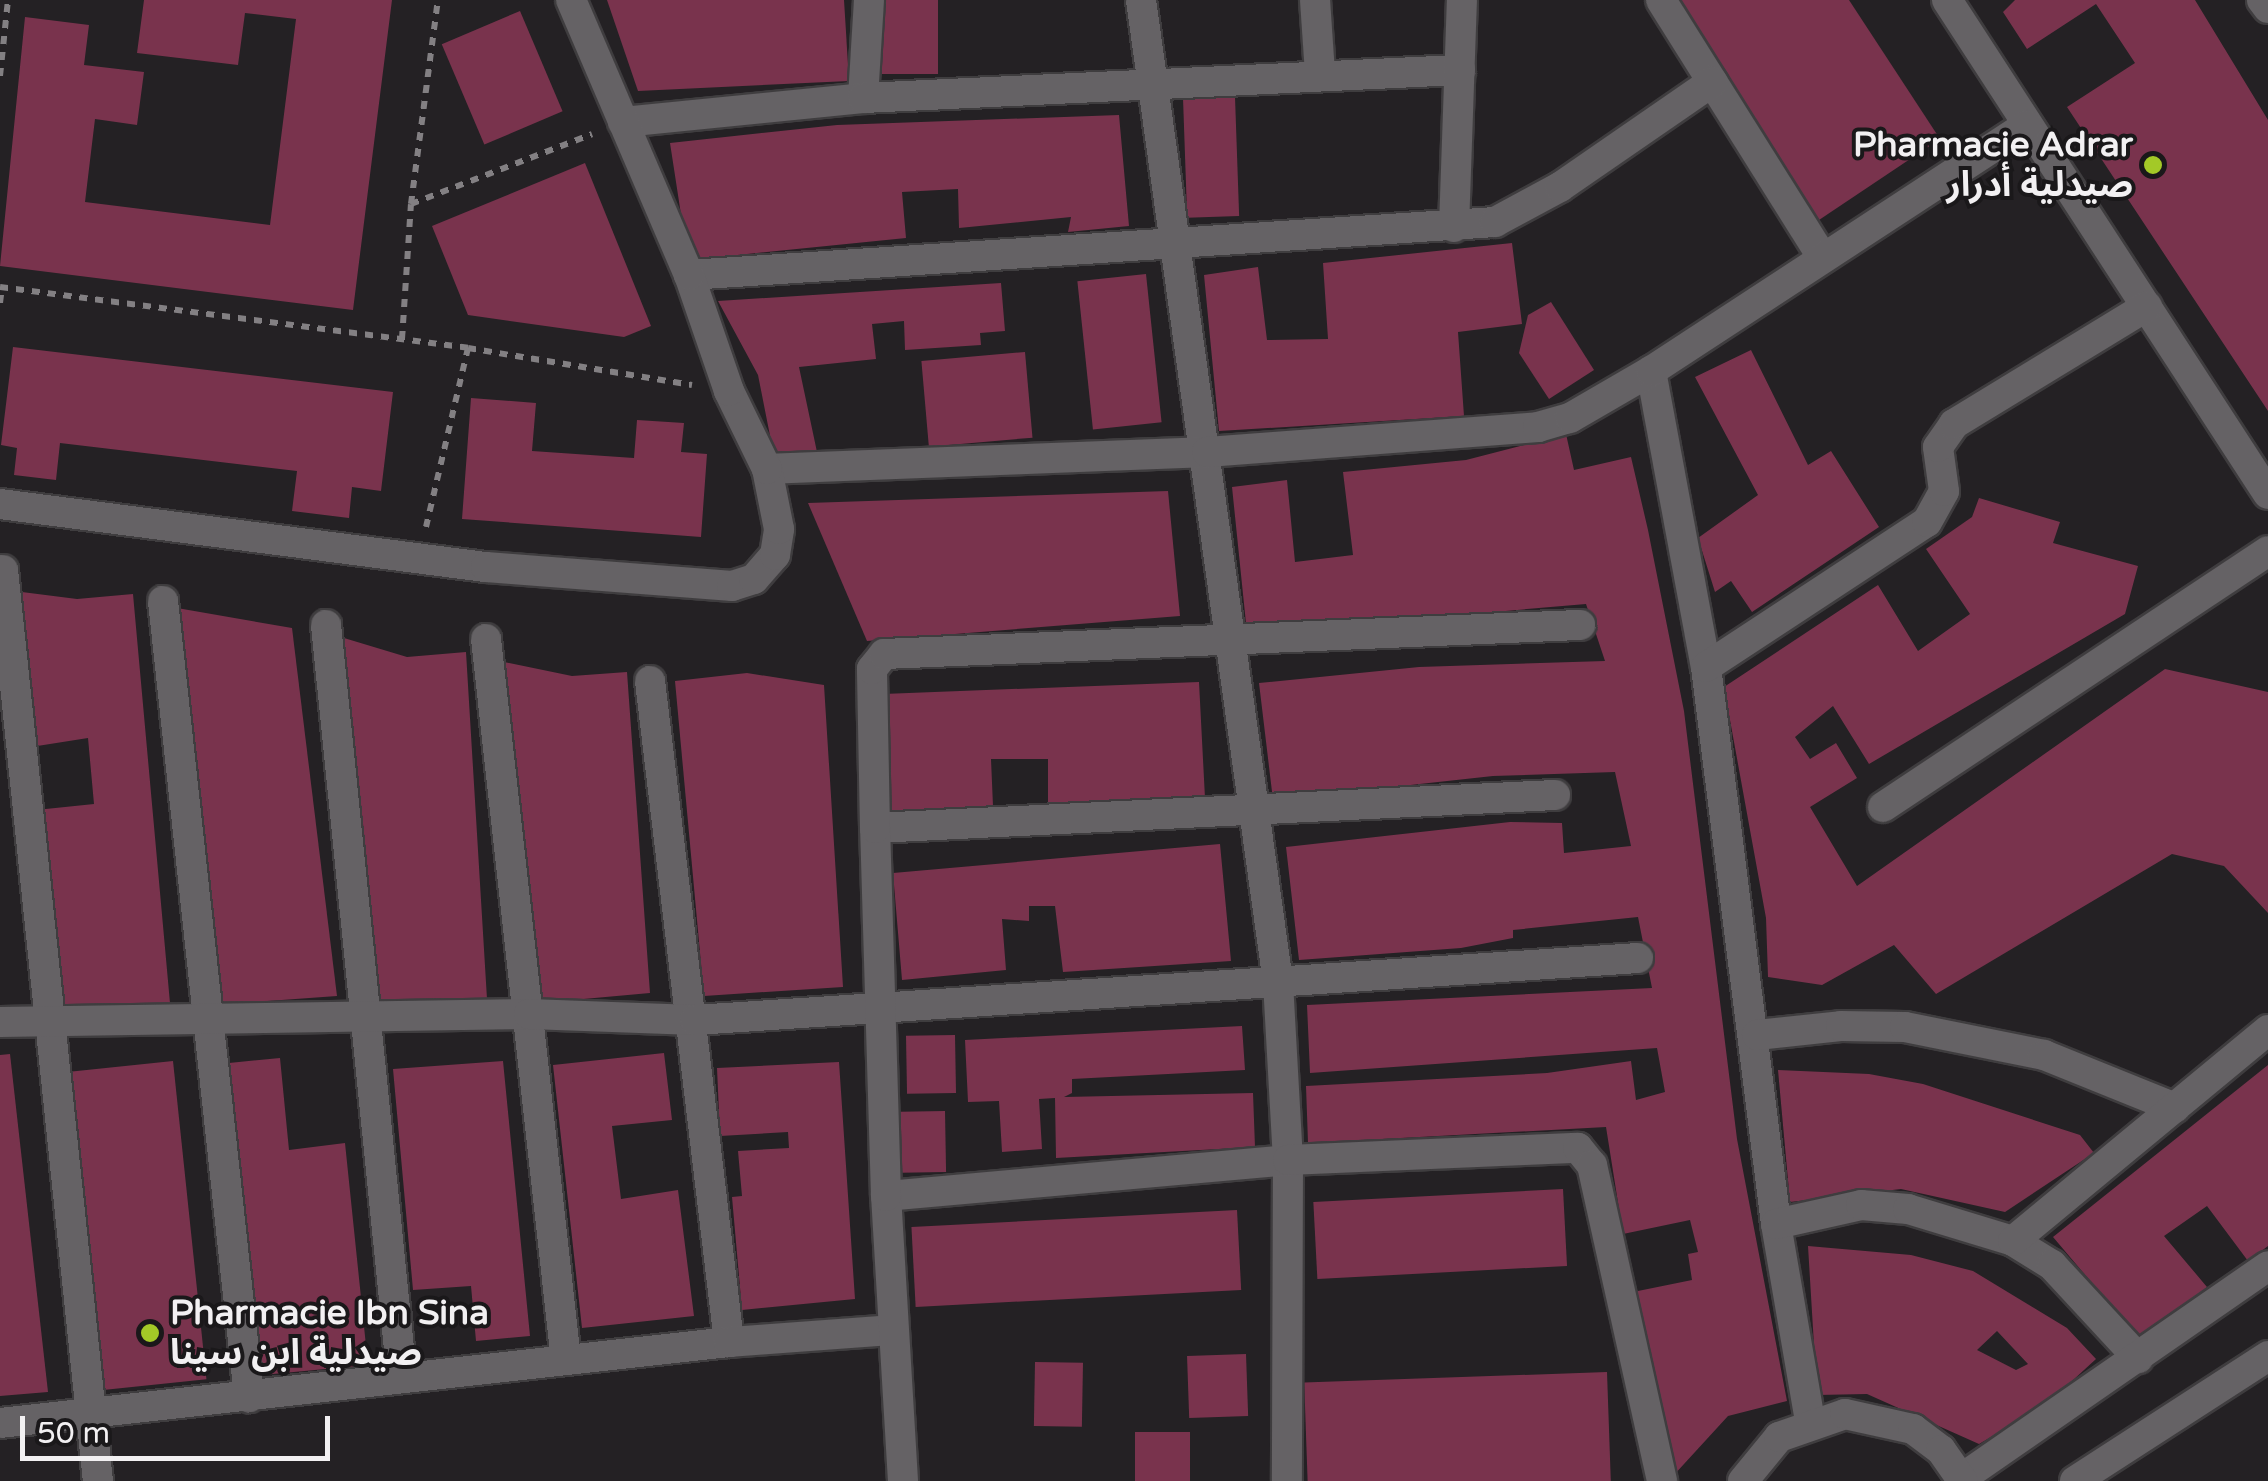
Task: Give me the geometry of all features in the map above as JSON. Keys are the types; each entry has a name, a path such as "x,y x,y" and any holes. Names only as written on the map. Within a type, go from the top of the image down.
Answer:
{"street":[{"path":"0,504 419,558 732,586 754,578 775,555 778,529 768,469 729,392 689,275 571,0"},
{"path":"863,98 869,0"},
{"path":"1141,0 1278,982 1288,1160 1287,1481"},
{"path":"1315,0 1320,74"},
{"path":"1454,228 1462,0"},
{"path":"1661,0 1821,255"},
{"path":"1946,0 2268,494"},
{"path":"2262,0 2268,8"},
{"path":"622,122 863,98 1152,80 1460,70"},
{"path":"689,275 1454,228 1525,210 1712,82"},
{"path":"768,469 1207,452 1538,427 1570,418 1651,371 1821,255 2028,124"},
{"path":"1706,666 1927,522 1944,491 1938,447 1954,424 2147,306"},
{"path":"1651,371 1706,666 1757,1036 1776,1224 1810,1422"},
{"path":"1883,807 2268,550"},
{"path":"3,570 98,1481"},
{"path":"163,601 249,1397"},
{"path":"326,625 402,1378"},
{"path":"903,1481 886,1196 872,669 884,654 1232,643 1580,625"},
{"path":"486,639 566,1360"},
{"path":"650,681 695,1020 729,1342"},
{"path":"875,828 1555,795"},
{"path":"0,1022 529,1014 695,1020 882,1012 1638,958"},
{"path":"1757,1036 1841,1026 1906,1028 2044,1056 2175,1108"},
{"path":"2013,1241 2268,1030"},
{"path":"886,1196 1288,1160 1578,1148 1592,1166 1662,1481"},
{"path":"1776,1224 1861,1205 1908,1209 2013,1241 2052,1265 2138,1358"},
{"path":"1743,1481 1779,1437 1810,1422 1844,1414 1880,1416 1913,1429 1962,1480 2268,1266"},
{"path":"0,1424 729,1342 893,1330"},
{"path":"2075,1481 2268,1356"}],"path":[{"path":"0,76 8,0"},
{"path":"402,340 411,204 438,0"},
{"path":"411,204 622,122"},
{"path":"0,303 1,287 468,348 729,392"},
{"path":"419,558 468,348"}],"building":[{"path":"144,0 392,0 353,310 0,266 25,17 89,25 84,65 144,72 137,125 95,119 85,202 270,225 296,19 245,13 238,65 137,53"},
{"path":"607,0 844,0 849,81 638,91"},
{"path":"882,0 938,0 938,74 882,74"},
{"path":"1675,0 1849,0 1940,139 1819,220"},
{"path":"2015,0 2195,0 2268,120 2268,411 2067,107 2135,63 2096,4 2027,49 2003,12"},
{"path":"520,11 563,111 484,145 442,44"},
{"path":"1235,97 1239,216 1187,218 1183,99"},
{"path":"1119,115 1129,226 1068,232 1071,217 959,228 958,189 902,192 906,238 688,260 670,143 837,125"},
{"path":"585,163 651,326 624,337 468,315 432,226"},
{"path":"1512,243 1522,324 1458,332 1464,416 1219,431 1204,275 1258,267 1267,340 1328,339 1323,263"},
{"path":"1146,274 1162,422 1093,429 1077,281"},
{"path":"1001,283 1005,331 980,333 981,345 905,350 904,321 872,324 876,359 799,367 817,452 775,461 758,375 718,301"},
{"path":"1551,302 1594,370 1549,399 1519,353 1528,315"},
{"path":"13,347 393,392 381,491 352,487 349,518 292,511 297,471 60,443 56,480 14,475 17,448 1,445"},
{"path":"1751,350 1808,465 1831,451 1879,527 1752,612 1731,581 1715,592 1698,538 1758,495 1695,377"},
{"path":"1025,352 1032,438 929,447 921,361"},
{"path":"471,398 536,403 532,451 634,458 637,420 684,423 681,452 707,454 701,537 462,519"},
{"path":"1566,434 1574,470 1631,457 1648,530 1684,711 1737,1139 1787,1401 1728,1416 1673,1476 1633,1292 1692,1280 1688,1254 1698,1252 1690,1220 1623,1234 1606,1127 1308,1143 1306,1086 1547,1073 1631,1061 1636,1100 1665,1092 1657,1048 1310,1073 1307,1005 1652,988 1638,917 1513,930 1513,938 1461,948 1299,960 1286,847 1510,822 1562,823 1564,853 1631,846 1615,772 1493,776 1273,800 1259,683 1419,667 1605,661 1586,604 1247,633 1232,487 1287,480 1295,562 1353,555 1343,472 1466,460"},
{"path":"1168,491 1180,616 867,641 808,503"},
{"path":"1979,498 2060,522 2053,543 2138,566 2125,614 1869,764 1833,706 1795,737 1810,759 1836,743 1857,778 1810,807 1857,886 2165,669 2268,692 2268,913 2224,866 2172,854 1936,994 1894,945 1822,985 1768,977 1766,918 1724,687 1878,585 1918,651 1970,614 1926,549 1972,517"},
{"path":"14,591 77,599 133,594 170,1003 58,1012 36,810 94,804 88,738 31,747"},
{"path":"177,608 292,628 337,996 213,1005"},
{"path":"344,638 407,657 466,652 487,999 373,1004 367,863"},
{"path":"504,662 572,676 627,672 650,993 539,1003"},
{"path":"747,673 824,685 843,987 704,996 675,681"},
{"path":"1199,682 1205,798 1048,805 1048,759 991,759 993,806 888,812 883,694"},
{"path":"1220,844 1231,961 1063,972 1055,906 1029,906 1029,921 1002,919 1006,970 902,980 893,873"},
{"path":"1242,1026 1245,1070 1072,1079 1072,1093 1064,1097 1253,1093 1255,1147 1056,1158 1055,1098 1039,1099 1042,1149 1002,1152 999,1101 968,1102 965,1040"},
{"path":"955,1035 956,1093 907,1094 906,1036"},
{"path":"664,1053 672,1120 612,1126 621,1199 678,1190 694,1316 582,1328 553,1065"},
{"path":"10,1054 48,1392 0,1396 0,1055"},
{"path":"280,1058 289,1150 345,1143 368,1365 262,1375 229,1063"},
{"path":"173,1061 206,1379 96,1391 63,1073"},
{"path":"503,1061 530,1336 476,1341 471,1286 413,1290 393,1069"},
{"path":"839,1062 855,1299 742,1310 732,1197 742,1196 738,1151 789,1148 788,1132 720,1136 717,1068"},
{"path":"2268,1065 2268,1246 2248,1261 2207,1206 2164,1236 2207,1287 2142,1342 2053,1237"},
{"path":"1778,1070 1869,1074 1923,1084 2080,1135 2094,1153 2005,1212 1901,1189 1790,1202"},
{"path":"945,1111 946,1172 901,1173 900,1112"},
{"path":"1563,1189 1567,1266 1317,1279 1313,1202"},
{"path":"1237,1210 1241,1290 916,1307 911,1227"},
{"path":"1808,1246 1911,1255 1973,1271 2067,1328 2096,1359 2047,1404 1979,1444 1867,1394 1817,1395","holes":["1997,1331 2028,1364 2016,1370 1977,1350"]},
{"path":"1246,1354 1248,1416 1189,1418 1187,1356"},
{"path":"1035,1362 1083,1363 1082,1427 1034,1426"},
{"path":"1607,1372 1611,1481 1308,1481 1304,1383"},
{"path":"1135,1432 1190,1432 1190,1481 1135,1481"}],"place":[{"name":"Pharmacie Adrar صيدلية أدرار","path":"2153,165"},
{"name":"Pharmacie Ibn Sina صيدلية ابن سينا","path":"150,1333"}]}
